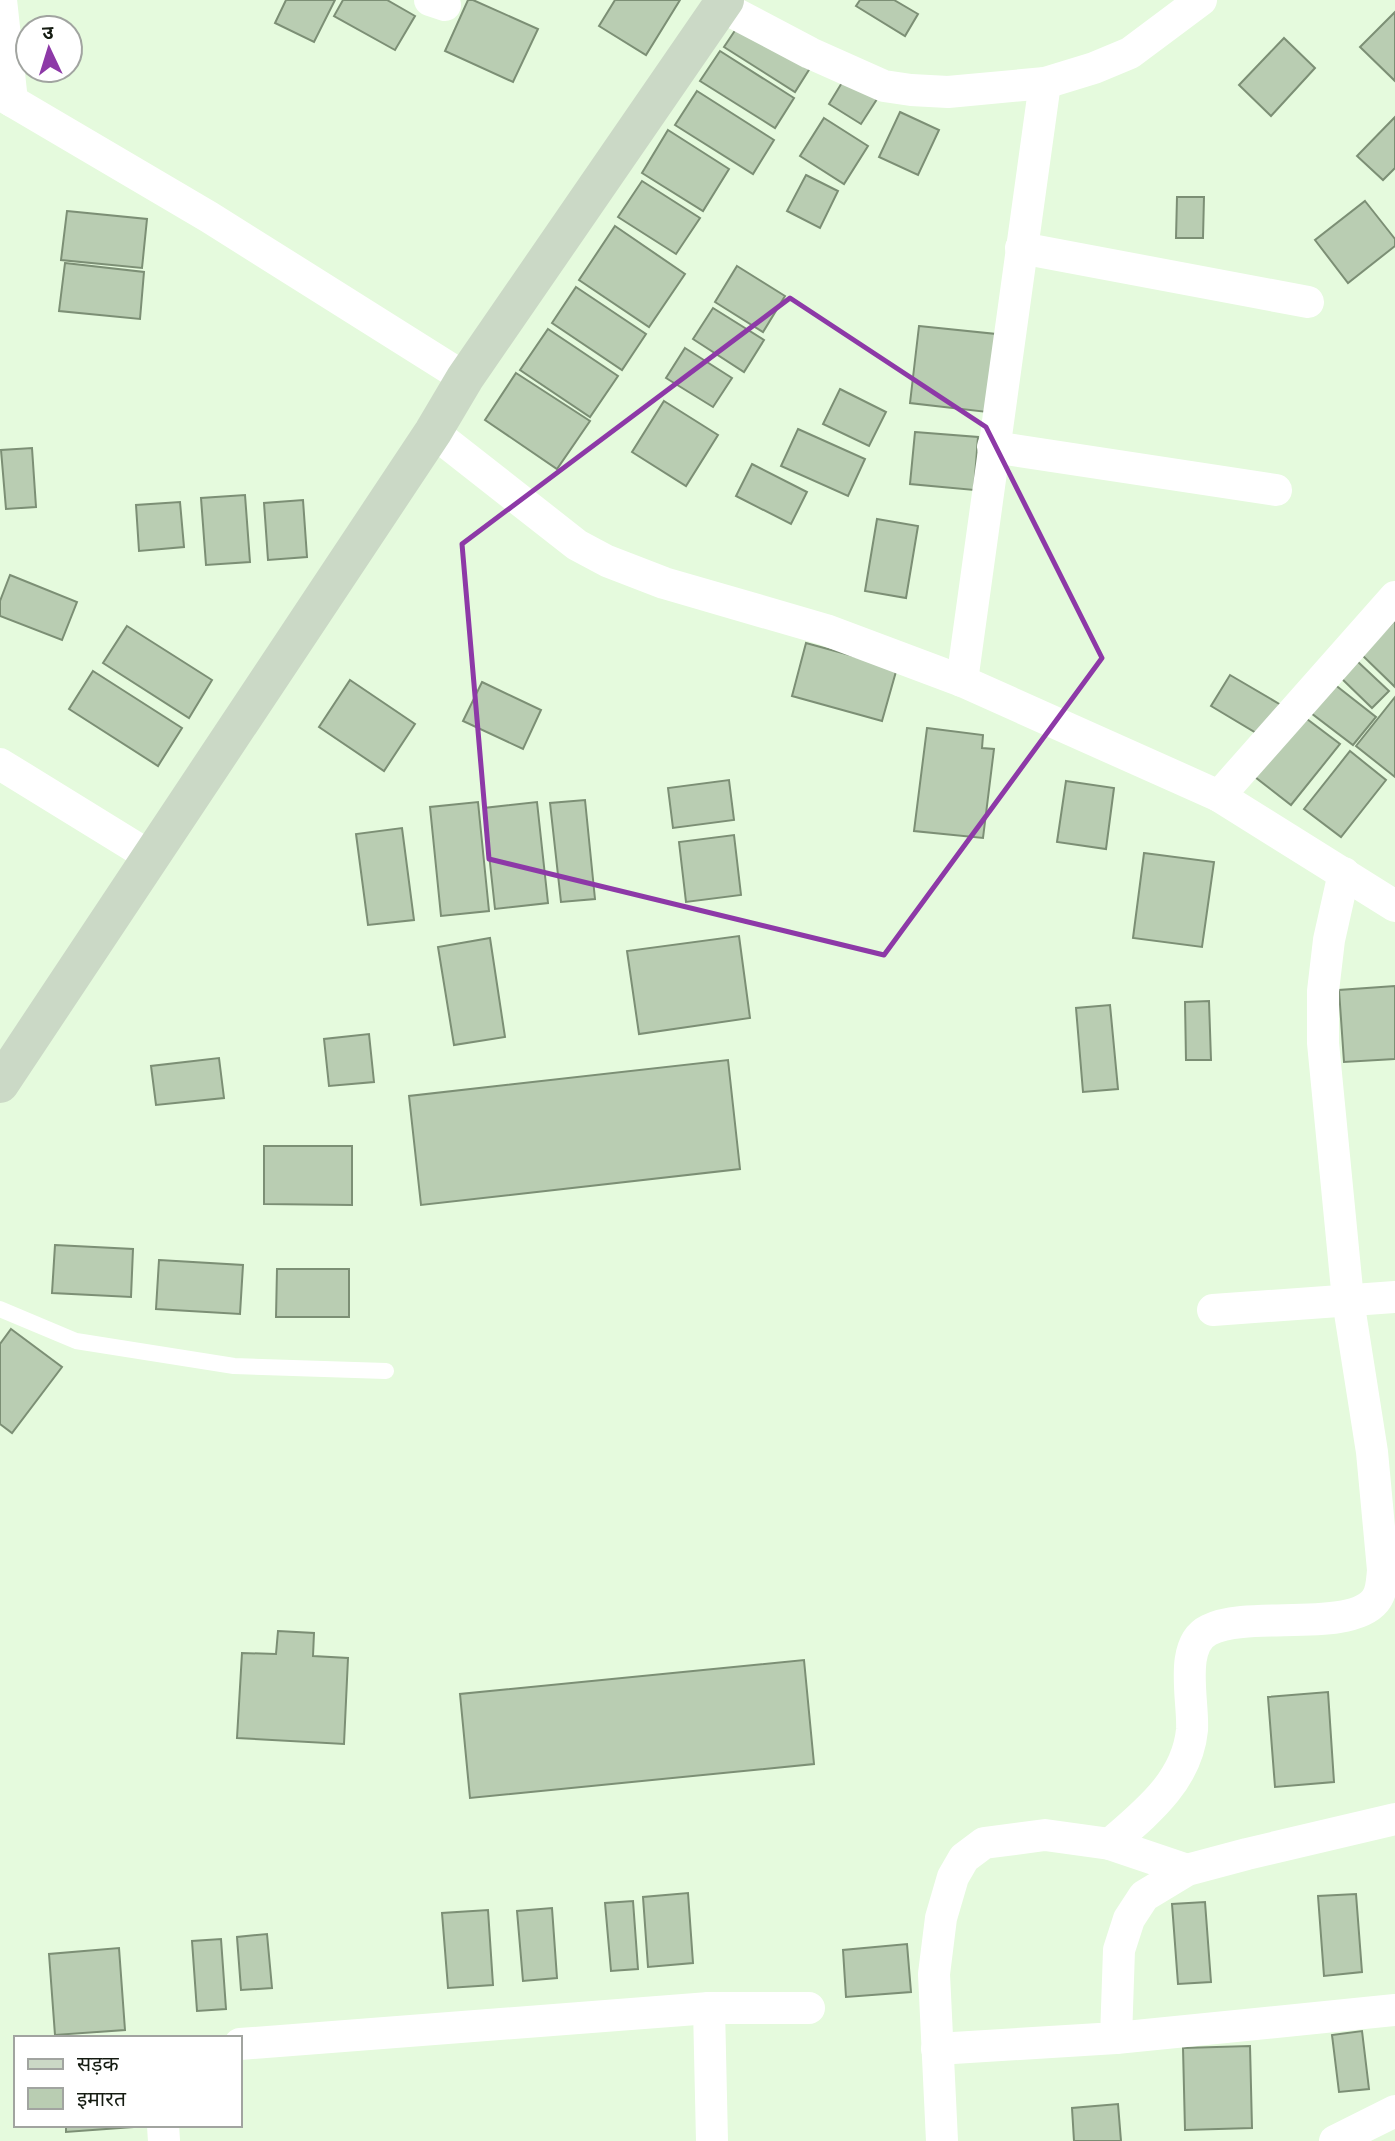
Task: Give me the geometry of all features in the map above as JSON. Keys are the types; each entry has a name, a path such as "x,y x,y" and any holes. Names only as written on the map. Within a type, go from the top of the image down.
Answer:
{"street":[{"path":"1,0 6,97 209,217 465,378"},
{"path":"0,1084 433,432 465,378 723,3 810,53 884,86 948,92 1045,83 1094,68 1130,53 1201,0"},
{"path":"962,681 1045,83"},
{"path":"1021,248 1308,302"},
{"path":"433,432 577,545 607,561 664,583 826,630 962,681 1219,796 1395,906"},
{"path":"993,447 1276,490"},
{"path":"1219,796 1395,597"},
{"path":"0,764 151,857"},
{"path":"1110,1844 1153,1807 1183,1765 1189,1750 1192,1729 1190,1660 1198,1638 1208,1630 1237,1623 1325,1618 1359,1612 1377,1599 1382,1587 1384,1451 1348,1300 1323,1030 1323,991 1329,940 1344,873"},
{"path":"1213,1310 1395,1297"},
{"path":"1116,2038 1119,1950 1129,1919 1144,1896 1187,1870 1395,1819"},
{"path":"942,2141 934,1974 941,1918 953,1877 964,1858 984,1843 1045,1835 1110,1844 1187,1870"},
{"path":"709,2008 712,2141"},
{"path":"242,2044 709,2008 809,2008"},
{"path":"937,2049 1116,2038 1395,2010"},
{"path":"1335,2141 1395,2111"}],"lane":[{"path":"0,1309 76,1341 234,1366 386,1371"}],"highlighted area":[{"path":"790,298 986,427 1102,658 884,955 489,859 462,544"}],"building":[{"path":"286,0 335,0 314,42 275,23"},
{"path":"343,0 387,0 415,16 395,50 334,16"},
{"path":"468,0 538,29 513,82 445,51"},
{"path":"615,0 680,0 646,55 599,26"},
{"path":"860,0 894,0 918,14 905,36 856,6"},
{"path":"1395,12 1395,81 1360,47"},
{"path":"742,20 812,65 795,92 724,47"},
{"path":"1284,38 1315,68 1271,116 1239,85"},
{"path":"720,51 794,98 775,128 700,81"},
{"path":"846,76 879,96 861,124 829,104"},
{"path":"697,91 774,140 753,174 675,125"},
{"path":"900,112 939,130 918,175 879,157"},
{"path":"1395,117 1395,168 1383,180 1357,156"},
{"path":"824,118 868,146 844,184 800,156"},
{"path":"668,130 729,169 703,211 642,173"},
{"path":"806,175 838,191 820,228 787,211"},
{"path":"642,181 700,218 676,254 618,217"},
{"path":"1177,197 1204,197 1203,238 1176,238"},
{"path":"1365,201 1395,239 1395,246 1348,283 1315,240"},
{"path":"67,211 147,219 142,268 61,260"},
{"path":"615,226 685,274 649,327 579,280"},
{"path":"65,263 144,272 140,319 59,311"},
{"path":"737,266 785,296 763,332 715,302"},
{"path":"576,287 646,334 622,370 552,323"},
{"path":"713,308 764,340 744,372 693,339"},
{"path":"919,326 996,334 987,412 910,403"},
{"path":"548,329 618,376 590,417 520,370"},
{"path":"685,348 732,378 713,407 666,378"},
{"path":"516,373 590,421 557,469 485,420"},
{"path":"840,389 886,412 869,446 823,424"},
{"path":"664,401 718,435 686,486 632,452"},
{"path":"798,429 865,459 848,496 781,466"},
{"path":"915,432 978,437 974,490 910,484"},
{"path":"32,448 36,507 6,509 1,450"},
{"path":"752,464 807,492 791,524 736,496"},
{"path":"245,495 250,562 206,565 201,498"},
{"path":"303,500 307,557 268,560 264,503"},
{"path":"180,502 184,547 139,551 136,505"},
{"path":"877,519 918,526 906,598 865,591"},
{"path":"10,575 77,602 62,640 0,616 0,601"},
{"path":"1395,620 1395,687 1362,655"},
{"path":"127,626 212,680 189,718 103,663"},
{"path":"806,643 897,668 882,721 792,696"},
{"path":"1357,661 1389,691 1372,708 1340,677"},
{"path":"93,671 182,728 158,766 69,709"},
{"path":"1230,675 1281,705 1263,737 1211,706"},
{"path":"350,680 415,724 384,771 319,727"},
{"path":"482,682 541,710 523,749 463,721"},
{"path":"1334,684 1376,717 1353,745 1311,713"},
{"path":"1395,697 1395,777 1356,746"},
{"path":"1303,716 1340,744 1291,805 1255,777"},
{"path":"927,728 983,735 982,748 994,749 983,838 914,831"},
{"path":"1350,751 1386,780 1341,837 1304,809"},
{"path":"729,780 734,820 673,828 668,788"},
{"path":"1066,781 1114,788 1106,849 1057,842"},
{"path":"585,800 595,899 561,902 550,803"},
{"path":"478,802 489,911 441,916 430,807"},
{"path":"537,802 548,903 495,909 484,808"},
{"path":"402,828 414,920 368,925 356,834"},
{"path":"734,835 741,895 686,902 679,842"},
{"path":"1144,853 1214,862 1202,947 1133,938"},
{"path":"739,936 750,1018 639,1034 627,951"},
{"path":"490,938 505,1037 454,1045 438,947"},
{"path":"1395,986 1395,1059 1344,1062 1339,990"},
{"path":"1209,1001 1211,1060 1186,1060 1185,1002"},
{"path":"1110,1005 1118,1089 1083,1092 1076,1008"},
{"path":"369,1034 374,1082 329,1086 324,1039"},
{"path":"219,1058 224,1098 156,1105 151,1066"},
{"path":"728,1060 740,1169 421,1205 409,1096"},
{"path":"264,1146 352,1146 352,1205 264,1204"},
{"path":"55,1245 133,1249 131,1297 52,1293"},
{"path":"159,1260 243,1265 240,1314 156,1309"},
{"path":"277,1269 349,1269 349,1317 276,1317"},
{"path":"11,1329 62,1367 12,1433 0,1424 0,1344"},
{"path":"278,1631 314,1633 313,1656 348,1658 344,1744 237,1738 242,1653 276,1654"},
{"path":"804,1660 814,1764 470,1798 460,1694"},
{"path":"1328,1692 1334,1782 1275,1787 1268,1697"},
{"path":"688,1893 693,1963 648,1967 643,1897"},
{"path":"1356,1894 1362,1972 1324,1976 1318,1896"},
{"path":"633,1901 638,1969 611,1971 605,1903"},
{"path":"1205,1902 1211,1982 1178,1984 1172,1904"},
{"path":"552,1908 557,1978 523,1981 517,1911"},
{"path":"488,1910 493,1985 448,1988 442,1913"},
{"path":"267,1934 272,1988 241,1990 237,1937"},
{"path":"221,1939 226,2009 197,2011 192,1941"},
{"path":"907,1944 911,1992 846,1997 843,1950"},
{"path":"119,1948 125,2030 55,2035 49,1954"},
{"path":"1362,2031 1369,2089 1339,2092 1332,2035"},
{"path":"1250,2046 1252,2128 1185,2130 1183,2048"},
{"path":"1118,2104 1121,2141 1074,2141 1072,2108"},
{"path":"66,2127 133,2127 66,2132"}]}
